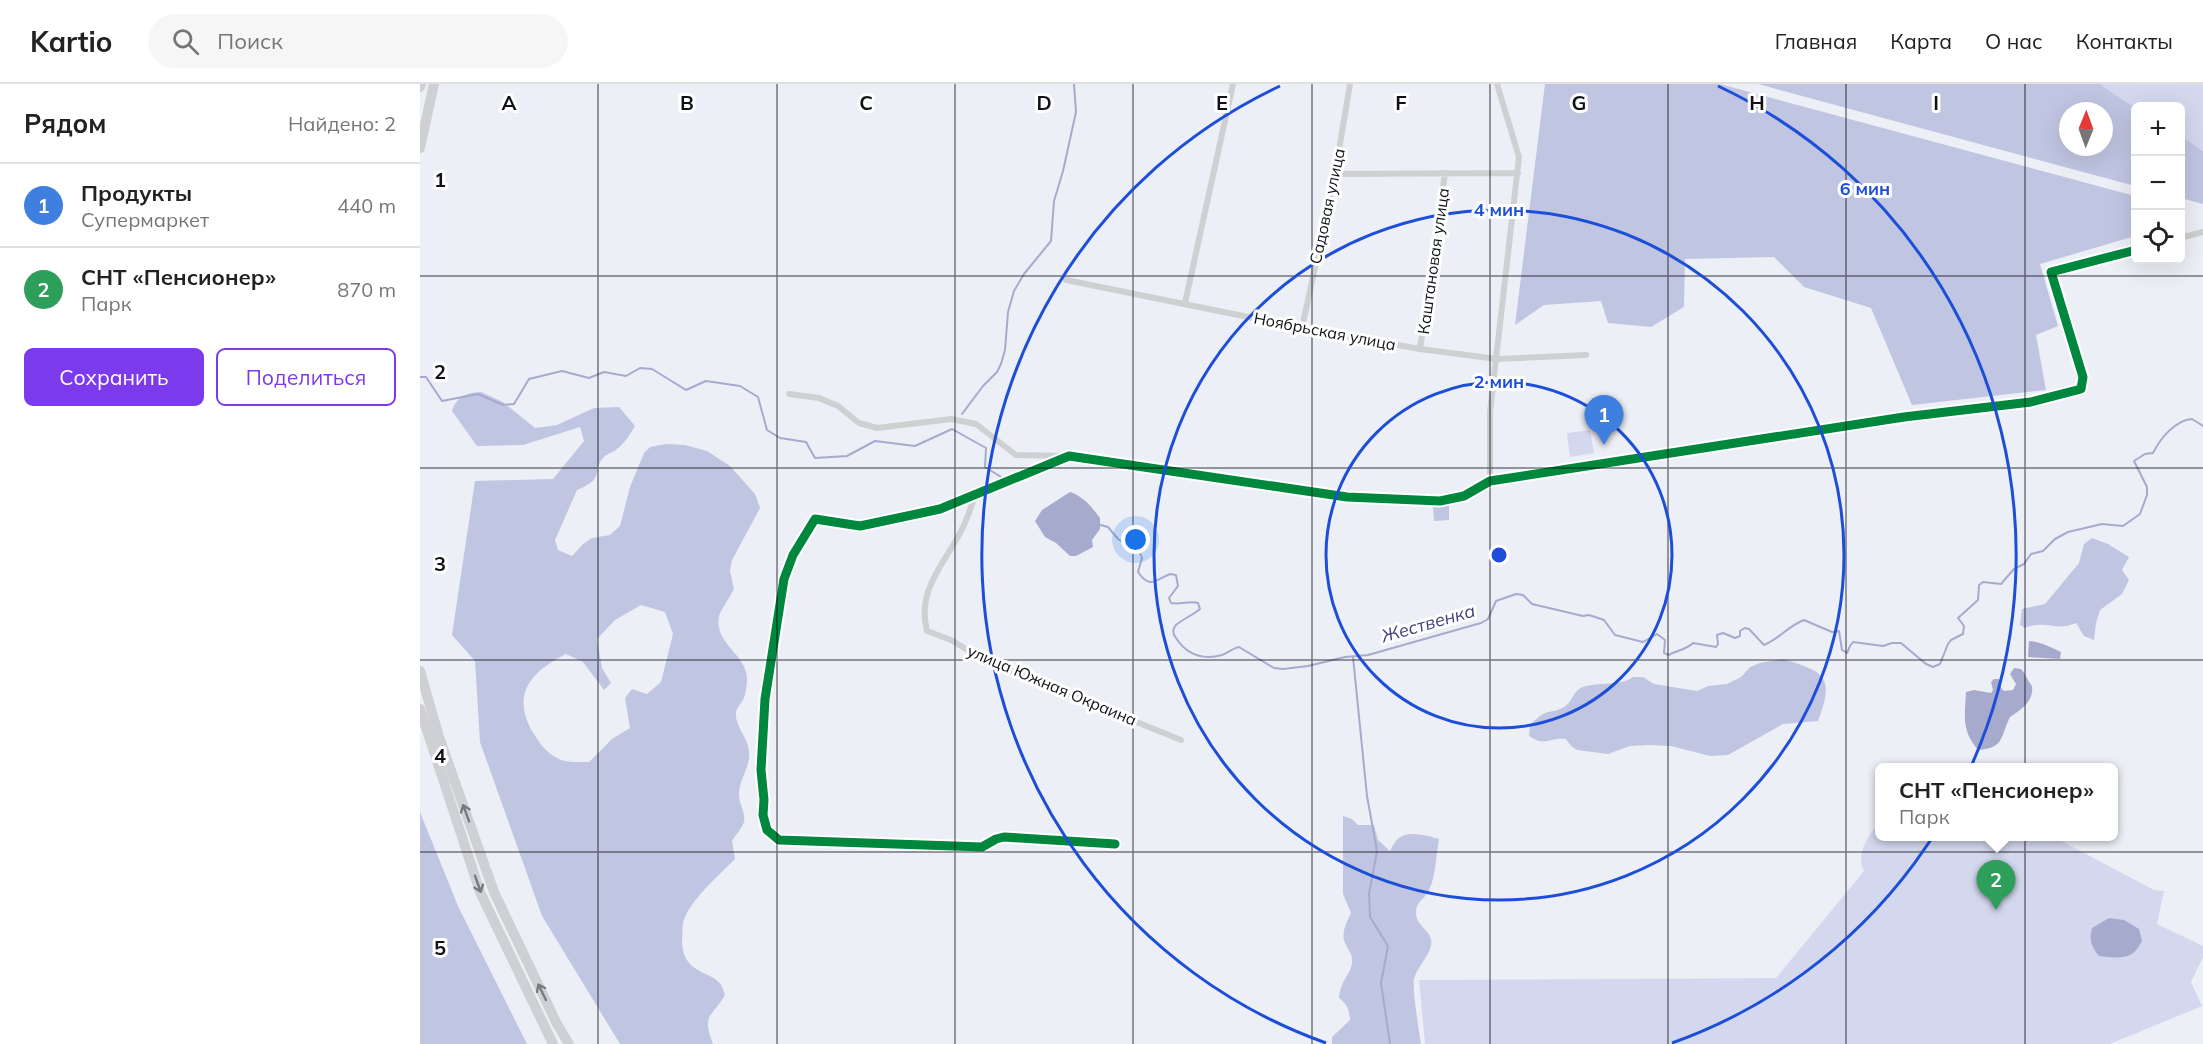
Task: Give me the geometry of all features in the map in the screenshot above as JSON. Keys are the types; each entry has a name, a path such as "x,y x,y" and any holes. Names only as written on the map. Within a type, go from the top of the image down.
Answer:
{"main road":[{"path":"420,148 434,84"},
{"path":"420,670 439,737 494,892 569,1044"},
{"path":"420,709 480,892 553,1044"}],"street":[{"path":"1185,303 1233,84"},
{"name":"Садовая улица","path":"1302,328 1335,174 1350,84"},
{"path":"1490,481 1490,412 1519,157 1497,84"},
{"path":"1335,174 1518,172"},
{"name":"Каштановая улица","path":"1420,349 1445,173"},
{"path":"2185,237 2203,232"},
{"path":"789,394 819,398 838,406 859,423 877,428 951,419 976,424 1016,456 1069,456 1347,497 1440,501 1464,496 1490,481 1904,417 2031,402 2081,389 2083,377 2051,272 2131,251"},
{"name":"Ноябрьская улица","path":"1066,280 1302,328 1420,349 1497,359 1586,356"},
{"path":"1069,456 940,509 860,526 816,519 801,539 784,579 765,699 761,770 763,815 767,831 779,840 982,847 1004,837 1115,844"},
{"name":"улица Южная Окраина","path":"975,496 964,526 936,571 928,591 924,611 927,631 951,640 984,660 1181,740"}],"shaded area":[{"path":"1545,84 1720,84 2131,195 2131,237 2040,264 2058,326 2036,335 2046,390 1912,405 1871,308 1804,287 1774,257 1685,259 1684,307 1651,327 1608,323 1601,301 1544,305 1515,325"},
{"path":"1758,84 2100,84 2131,105 2131,185"},
{"path":"2100,84 2203,84 2203,151 2185,139 2185,102 2131,102 2131,105"},
{"path":"2185,139 2203,151 2203,204 2185,199"},
{"path":"481,392 503,402 535,428 557,425 594,408 619,407 635,426 622,444 600,462 595,478 577,490 555,540 558,550 572,556 592,538 610,535 620,526 630,487 644,453 650,447 666,444 685,445 707,451 730,466 755,494 760,508 732,560 730,571 734,589 719,617 721,634 742,662 747,678 744,698 736,712 737,722 749,751 739,795 744,822 732,841 735,859 698,897 686,915 683,925 682,941 687,961 720,983 725,995 708,1021 713,1044 620,1044 542,916 480,742 475,661 452,635 475,481 553,479 584,441 580,427 523,445 477,446 452,411 459,399 467,394","holes":["641,605 665,612 673,634 661,682 647,694 632,689 625,698 630,728 612,739 589,762 564,761 549,753 532,731 526,717 525,694 535,676 543,668 566,654 583,662 604,690 611,683 602,668 597,639 615,620"]},
{"path":"1590,430 1594,453 1570,457 1567,433"},
{"path":"1070,492 1083,499 1100,518 1100,529 1092,540 1093,547 1076,556 1070,556 1056,543 1045,537 1035,521 1042,510"},
{"path":"1433,505 1449,505 1449,520 1434,521"},
{"path":"2092,538 2108,544 2129,557 2122,570 2129,580 2122,594 2100,610 2094,640 2084,636 2076,623 2025,628 2020,625 2022,609 2045,604 2079,563 2084,544"},
{"path":"2029,641 2061,652 2060,659 2028,657"},
{"path":"1783,659 1809,668 1823,678 1826,694 1818,721 1783,724 1728,755 1710,756 1671,746 1649,745 1630,746 1608,754 1577,750 1566,739 1539,741 1529,736 1530,724 1543,714 1564,707 1583,687 1643,677 1654,684 1697,691 1708,686 1727,684 1741,677 1750,667 1760,663"},
{"path":"2014,668 2021,669 2032,686 2029,701 2010,717 2003,736 1997,744 1978,750 1966,729 1966,692 1974,690 1991,693 1993,690 1991,682 1994,679 1999,679 2004,691 2013,690 2016,684 2010,674"},
{"path":"420,812 458,906 527,1044 420,1044"},
{"path":"1343,816 1352,819 1358,825 1374,825 1378,840 1390,851 1398,839 1408,834 1439,839 1431,884 1417,906 1416,913 1431,940 1430,949 1414,979 1421,1044 1332,1044 1332,1037 1350,1020 1347,1007 1339,998 1352,960 1344,941 1346,925 1351,913 1343,894"},
{"path":"1875,828 1875,841 2062,841 2154,890 2164,891 2157,924 2203,946 2203,957 2191,982 2202,1006 2110,1044 1425,1044 1419,980 1776,978 1864,871 1862,852"},
{"path":"2109,918 2124,920 2139,929 2142,941 2133,953 2116,958 2099,956 2096,952 2092,946 2092,928"}],"waterway":[{"path":"962,414 997,372 1005,350 1008,312 1014,291 1024,274 1051,241 1054,201 1076,112 1074,84"},
{"name":"Жественка","path":"420,377 426,377 442,401 478,394 503,405 514,404 529,379 562,371 589,378 604,372 626,376 640,368 652,369 686,390 706,381 740,386 758,397 767,430 780,438 806,442 815,458 847,456 875,441 915,446 952,429 986,448 985,467 1001,477"},
{"name":"Жественка","path":"1097,524 1108,527 1118,539 1140,553 1142,558 1138,572 1146,581 1154,582 1170,574 1176,575 1178,586 1169,598 1171,603 1198,603 1200,609 1174,628 1175,636 1180,644 1196,655 1208,657 1222,655 1239,647 1274,668 1283,669 1368,655 1481,623 1488,619 1496,601 1516,594 1523,595 1532,604 1604,620 1615,635 1643,642 1657,634 1665,640 1664,653 1669,655 1693,643 1716,647 1717,635 1723,633 1735,638 1740,636 1740,631 1745,628 1749,629 1764,645 1804,620 1832,632 1839,631 1842,650 1847,653 1853,642 1883,646 1901,643 1933,667 1940,664 1951,640 1963,634 1964,626 1958,618 1978,600 1979,585 1983,582 2001,584 2014,569 2024,564 2031,554 2043,551 2055,539 2068,532 2102,524 2123,526 2140,514 2147,495 2147,487 2134,461 2145,454 2153,453 2164,436 2180,423 2192,419 2203,426"},
{"path":"1353,657 1367,796 1377,851 1369,894 1370,917 1388,946 1381,983 1390,1044"}],"cycle path":[{"path":"1115,844 1004,837 982,847 779,840 767,830 763,815 761,770 765,699 784,579 793,555 815,519 860,526 940,509 1069,456 1347,497 1440,501 1464,496 1490,481 1904,417 2031,402 2081,389 2083,377 2051,272 2131,251"}],"place":[{"name":"Продукты","path":"1604,445"},
{"name":"СНТ «Пенсионер»","path":"1996,910"}]}
